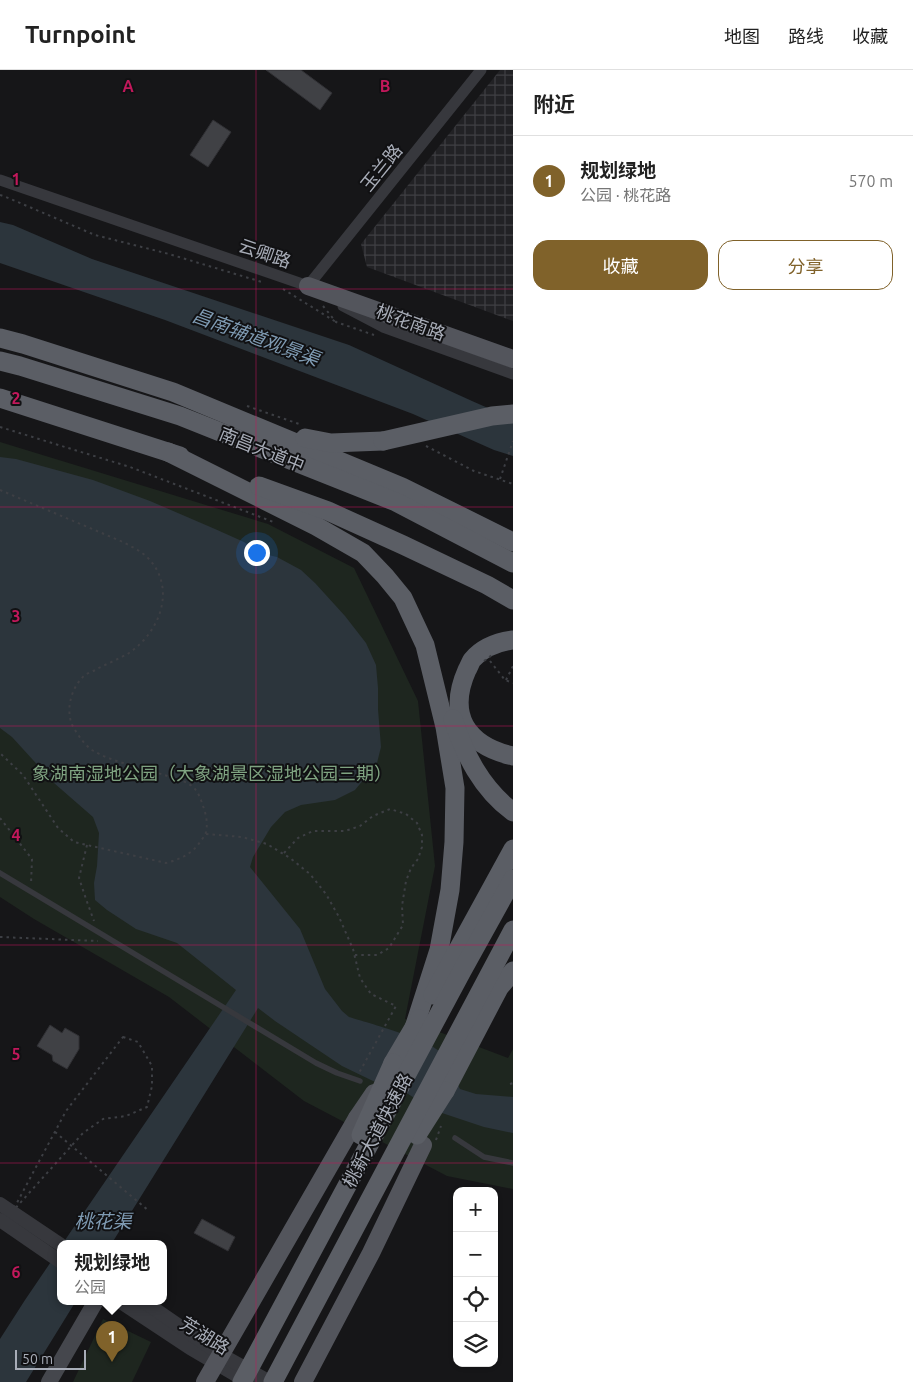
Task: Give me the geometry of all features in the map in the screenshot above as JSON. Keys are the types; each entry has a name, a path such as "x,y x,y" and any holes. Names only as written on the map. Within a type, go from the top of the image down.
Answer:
{"highway":[{"path":"0,338 173,392 289,435 330,443 383,441 492,416 513,414"},
{"name":"南昌大道中","path":"0,361 170,413 207,427 396,502 513,563"},
{"path":"173,392 402,487 513,542"},
{"name":"南昌大道中","path":"0,398 168,452 328,511 412,549 513,600"},
{"path":"168,452 316,526 363,553 403,598 425,645 461,742 478,776 500,802 513,812"},
{"path":"513,640 485,649 471,661 461,685 458,706 465,726 478,742 502,754 513,756"},
{"path":"414,1028 439,950 450,890 454,842 455,788 445,726 425,645"},
{"path":"306,1262 393,1063 451,964 513,849"},
{"name":"桃新大道快速路","path":"242,1382 513,879"},
{"name":"桃新大道快速路","path":"272,1382 513,930"},
{"path":"330,1276 445,1090 513,963"},
{"path":"499,988 513,971"}],"main road":[{"name":"桃花南路","path":"308,286 513,359"},
{"path":"205,1382 357,1118 393,1063"},
{"path":"303,1382 371,1253 423,1145 445,1090"},
{"path":"49,1382 94,1305"}],"street":[{"name":"玉兰路","path":"308,286 481,70"},
{"name":"云卿路","path":"0,180 308,286 383,327 513,374"},
{"path":"0,1204 57,1243"},
{"path":"0,1220 57,1259"},
{"name":"芳湖路","path":"126,1305 218,1358 272,1382"},
{"name":"芳湖路","path":"148,1305 248,1382"}],"lane":[{"path":"0,873 316,1063 358,1080"},
{"path":"456,1138 484,1157 513,1164"}],"path":[{"path":"0,195 95,236 169,254 262,282"},
{"path":"281,288 336,322"},
{"path":"244,405 302,425"},
{"path":"0,427 130,467 280,524"},
{"path":"499,480 513,442"},
{"path":"423,445 474,471 513,484"},
{"path":"0,490 123,542 138,550 149,559 158,573 164,596 158,620 143,641 130,652 86,675 78,684 69,705 71,725 85,744 93,751 109,758 176,778 194,788 206,812 207,824 205,834 189,854 178,860 166,863 74,842 58,828 23,775 0,753"},
{"path":"484,661 492,655"},
{"path":"486,656 505,680 513,683"},
{"path":"505,680 513,666"},
{"path":"284,854 298,838 313,831 344,831 360,826 372,816 390,809 406,814 417,823 422,835 422,847 406,881 402,906 403,925 389,948 377,955 354,955"},
{"path":"0,818 32,859 30,891"},
{"path":"205,834 242,837 267,844 284,854 310,874 326,894 339,916 354,955 360,978 371,994 396,1006 358,1080"},
{"path":"87,845 79,878 99,932"},
{"path":"0,938 114,942"},
{"path":"123,1037 138,1042 152,1066 152,1086 147,1107 126,1116 103,1119 83,1133 12,1212 66,1111 123,1037"},
{"path":"55,1132 149,1211"}],"shaded area":[{"path":"500,70 513,70 513,321 367,267 361,244"}],"green space":[{"name":"象湖南湿地公园（大象湖景区湿地公园三期）","path":"0,442 268,524 354,568 418,701 435,866 405,1019 508,1058 513,1049 513,1189 447,1176 304,1101 169,997 34,919 0,897"},
{"path":"103,1319 151,1342 132,1382 73,1382"}],"water":[{"name":"昌南辅道观景渠","path":"0,222 13,225 92,259 349,345 513,419 513,456 494,450 413,414 165,320 0,263"},
{"name":"象湖南湿地公园（大象湖景区湿地公园三期）","path":"0,457 16,459 93,480 150,501 244,542 260,553 277,557 301,570 345,616 366,643 376,665 381,747 377,763 355,790 335,800 301,805 285,812 271,827 253,857 250,867 300,929 325,989 342,1011 349,1017 399,1032 436,1049 445,1058 460,1089 476,1094 513,1097 513,1133 484,1127 433,1110 405,1092 373,1081 342,1066 258,1008 114,1240 65,1240 236,990 177,943 136,929 95,900 94,883 99,833 93,817 54,783 12,737 0,728"},
{"name":"桃花渠","path":"57,1253 57,1305 74,1305 26,1382 0,1382 0,1339"}],"building":[{"path":"266,70 301,70 332,93 320,110"},
{"path":"213,120 231,132 208,167 190,155"},
{"path":"50,1025 62,1033 65,1028 79,1036 79,1049 67,1069 53,1061 52,1055 37,1046"},
{"path":"202,1219 235,1237 228,1251 194,1233"}],"place":[{"name":"规划绿地","path":"112,1362"}]}
